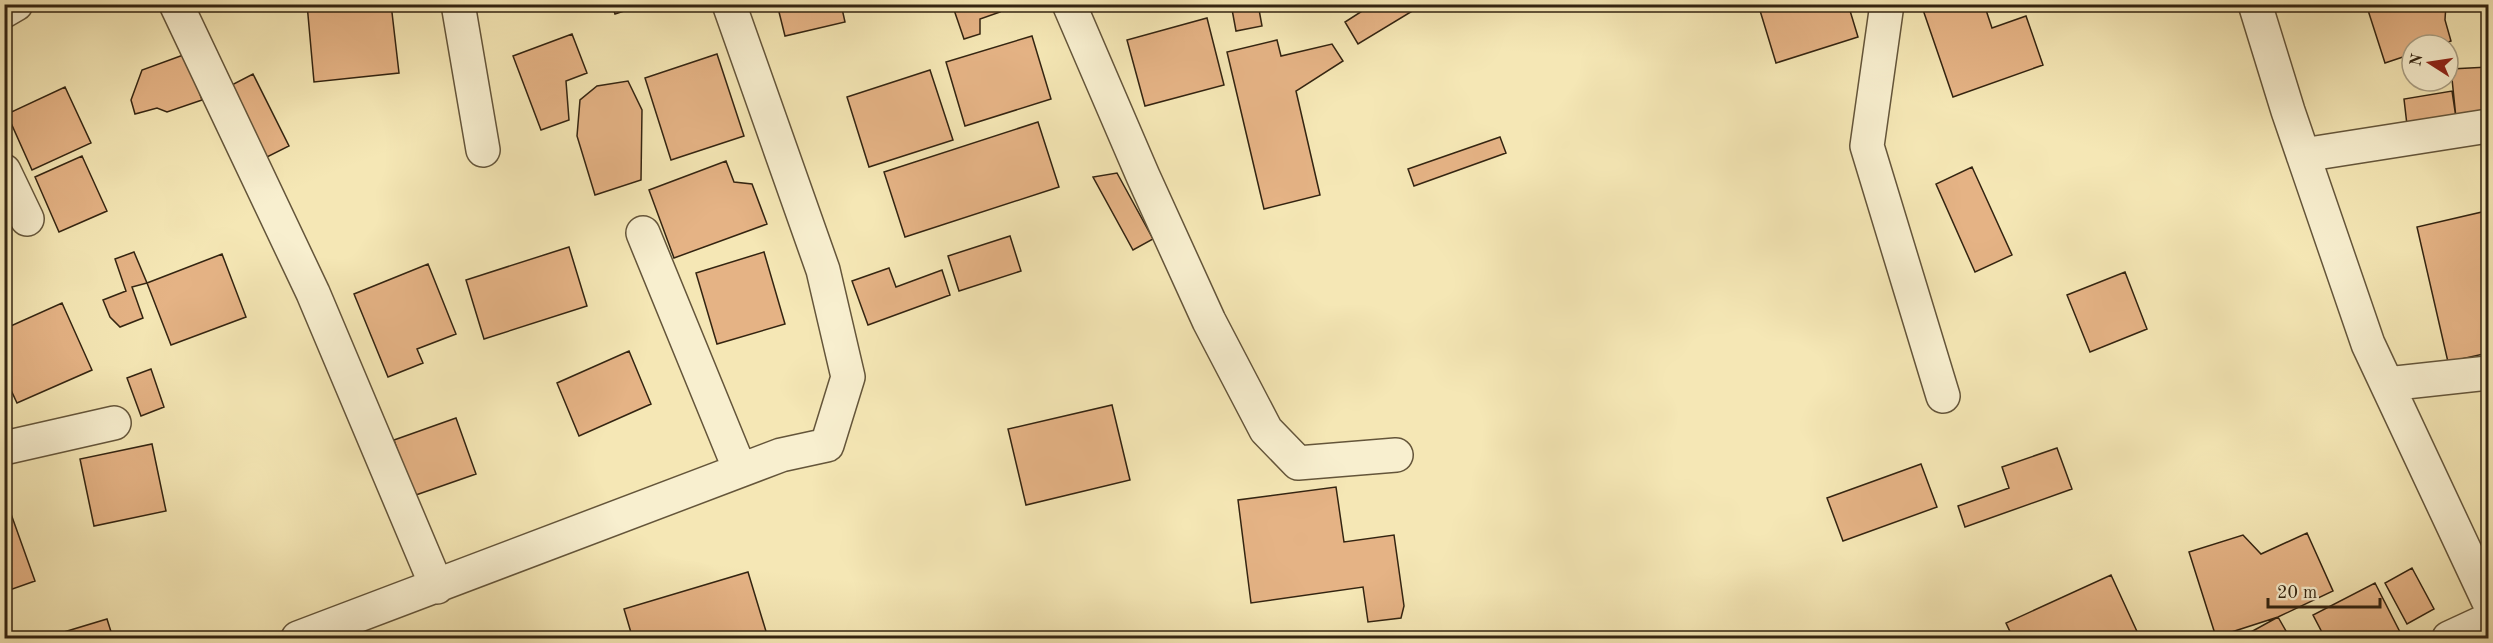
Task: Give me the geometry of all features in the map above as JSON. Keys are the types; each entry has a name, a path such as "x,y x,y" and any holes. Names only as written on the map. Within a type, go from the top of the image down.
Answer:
{"street":[{"path":"4,11 16,4"},
{"path":"176,4 313,293 436,587"},
{"path":"458,4 483,150"},
{"path":"298,639 740,470 781,455 827,445 849,376 823,270 729,4"},
{"path":"1069,4 1204,310 1266,430 1298,463 1395,455"},
{"path":"1887,4 1867,146 1943,396"},
{"path":"2255,4 2303,155 2368,344 2488,600"},
{"path":"2303,155 2488,126"},
{"path":"4,171 27,219"},
{"path":"643,233 740,470"},
{"path":"2387,384 2488,373"},
{"path":"4,448 114,423"},
{"path":"2449,639 2488,620"}],"building":[{"path":"307,4 391,4 399,73 314,82"},
{"path":"612,4 645,4 615,14"},
{"path":"777,4 841,4 845,22 785,36"},
{"path":"952,4 998,4 1000,12 980,19 980,34 964,39"},
{"path":"1231,4 1258,4 1262,26 1236,31"},
{"path":"1373,4 1424,4 1358,44 1345,22"},
{"path":"1758,4 1848,4 1858,37 1776,63"},
{"path":"1921,4 1984,4 1992,28 2026,16 2043,65 1953,97"},
{"path":"2366,4 2446,4 2445,20 2449,33 2400,33 2400,58 2385,63"},
{"path":"1207,18 1224,85 1145,106 1127,40"},
{"path":"572,34 587,73 566,81 569,120 541,130 513,56"},
{"path":"1032,36 1051,99 965,126 946,62"},
{"path":"1277,40 1281,56 1332,44 1343,61 1296,91 1320,195 1264,209 1227,52"},
{"path":"186,54 202,100 167,112 157,108 135,114 131,100 142,70"},
{"path":"717,54 744,136 671,160 645,78"},
{"path":"2488,67 2488,117 2456,118 2453,93 2460,93 2460,69"},
{"path":"930,70 953,140 869,167 847,97"},
{"path":"253,74 289,146 257,162 222,90"},
{"path":"628,81 642,110 641,180 595,195 577,136 580,100 597,86"},
{"path":"65,87 91,143 32,170 7,114"},
{"path":"2452,93 2456,118 2407,125 2404,99"},
{"path":"1038,122 1059,187 905,237 884,172"},
{"path":"1500,137 1506,153 1414,186 1408,169"},
{"path":"82,156 107,211 59,232 35,177"},
{"path":"726,161 734,182 752,184 767,224 674,258 649,190"},
{"path":"1972,167 2012,255 1975,272 1936,184"},
{"path":"1117,173 1153,239 1133,250 1093,177"},
{"path":"2482,212 2488,243 2488,353 2448,362 2417,227"},
{"path":"1010,236 1021,271 959,291 948,256"},
{"path":"569,247 587,306 484,339 466,280"},
{"path":"134,252 147,283 132,287 143,318 120,327 110,317 103,300 126,291 115,259"},
{"path":"764,252 785,324 717,344 696,273"},
{"path":"222,254 246,317 171,345 147,283"},
{"path":"428,264 456,334 417,349 423,363 388,377 354,294"},
{"path":"889,268 896,287 942,270 950,295 868,325 852,281"},
{"path":"2125,272 2147,329 2090,352 2067,295"},
{"path":"62,303 92,370 17,403 4,375 4,329"},
{"path":"629,351 651,404 579,436 557,383"},
{"path":"151,369 164,407 141,416 127,378"},
{"path":"1112,405 1130,480 1026,505 1008,429"},
{"path":"456,418 476,474 413,496 394,440"},
{"path":"152,444 166,511 94,526 80,459"},
{"path":"2057,448 2072,489 1965,527 1958,506 2009,488 2002,467"},
{"path":"1921,464 1937,507 1843,541 1827,498"},
{"path":"1336,487 1344,542 1394,535 1404,606 1401,618 1368,622 1363,587 1251,603 1238,500"},
{"path":"6,500 35,581 4,592 4,501"},
{"path":"2307,533 2333,591 2278,617 2216,637 2189,552 2243,535 2261,554"},
{"path":"2412,568 2434,609 2407,624 2385,583"},
{"path":"748,572 768,638 622,638 632,636 624,609"},
{"path":"2111,575 2140,638 2013,638 2006,623"},
{"path":"2375,583 2402,636 2398,638 2325,638 2313,615"},
{"path":"2278,617 2290,638 2240,638"},
{"path":"107,619 113,638 44,638"}]}
